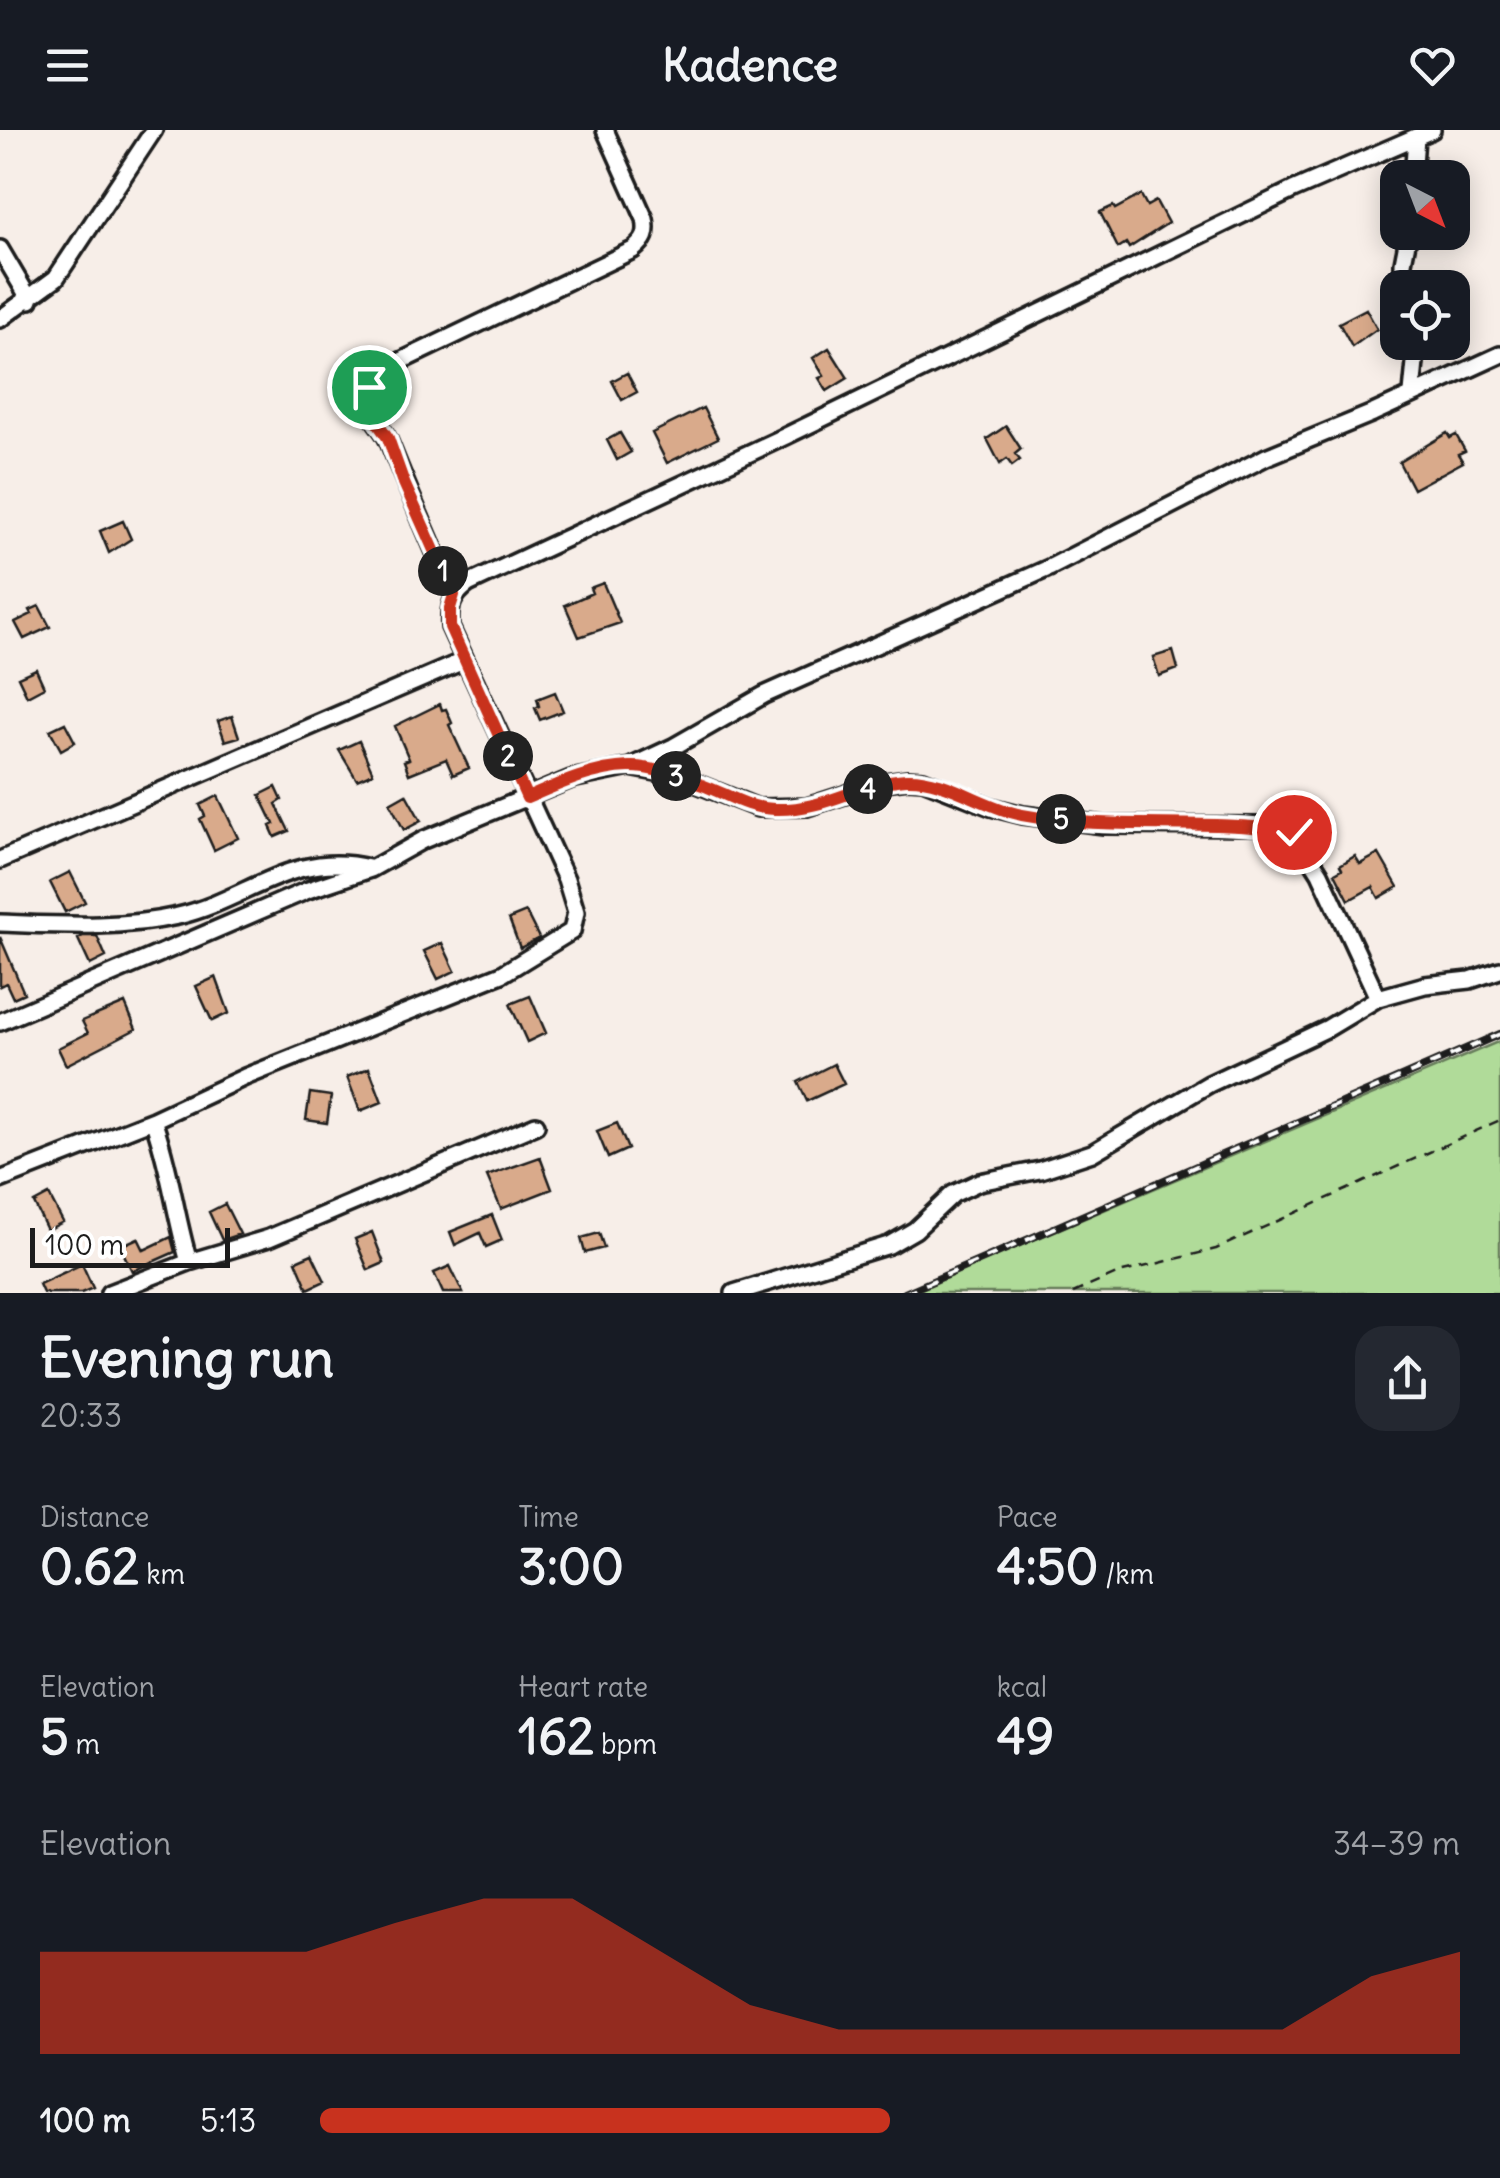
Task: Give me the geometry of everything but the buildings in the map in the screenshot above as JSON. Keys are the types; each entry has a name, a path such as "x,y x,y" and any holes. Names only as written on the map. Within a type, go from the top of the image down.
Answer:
{"street":[{"path":"0,319 56,278 154,130"},
{"path":"454,595 388,438 370,412 366,399 369,387 400,361 643,242 645,219 605,130"},
{"path":"0,1180 154,1120 245,1076 502,974 572,931 576,912 566,880 450,627 454,595 468,584 786,436 1294,190 1424,133"},
{"path":"1418,160 1424,133"},
{"path":"0,250 30,300"},
{"path":"0,1022 308,890 371,868 423,840 571,779 630,766 673,748 764,695 1050,568 1266,457 1500,355"},
{"path":"1412,393 1415,360"},
{"path":"0,860 463,661"},
{"path":"630,766 677,776 758,808 808,807 885,782 908,779 923,780 991,807 1023,815 1104,825 1258,826 1294,832 1320,873 1378,998"},
{"path":"0,922 128,924 204,909 294,869 344,862 371,868"},
{"path":"734,1293 889,1245 915,1230 953,1194 979,1182 1040,1170 1092,1153 1209,1084 1328,1028 1378,998 1426,985 1470,980 1500,970"},
{"path":"154,1120 166,1155 188,1262"},
{"path":"109,1293 188,1262 269,1238 536,1125"}],"path":[{"path":"1072,1293 1118,1273 1216,1249 1500,1120"}],"green space":[{"path":"1500,1041 1500,1293 909,1293"}],"railway":[{"path":"905,1293 1500,1034"}],"route":[{"path":"369,387 366,399 370,412 388,438 454,595 450,627 463,661 527,798 571,779 630,766 677,776 758,808 808,807 885,782 908,779 923,780 991,807 1023,815 1104,825 1258,826 1294,832"}]}
